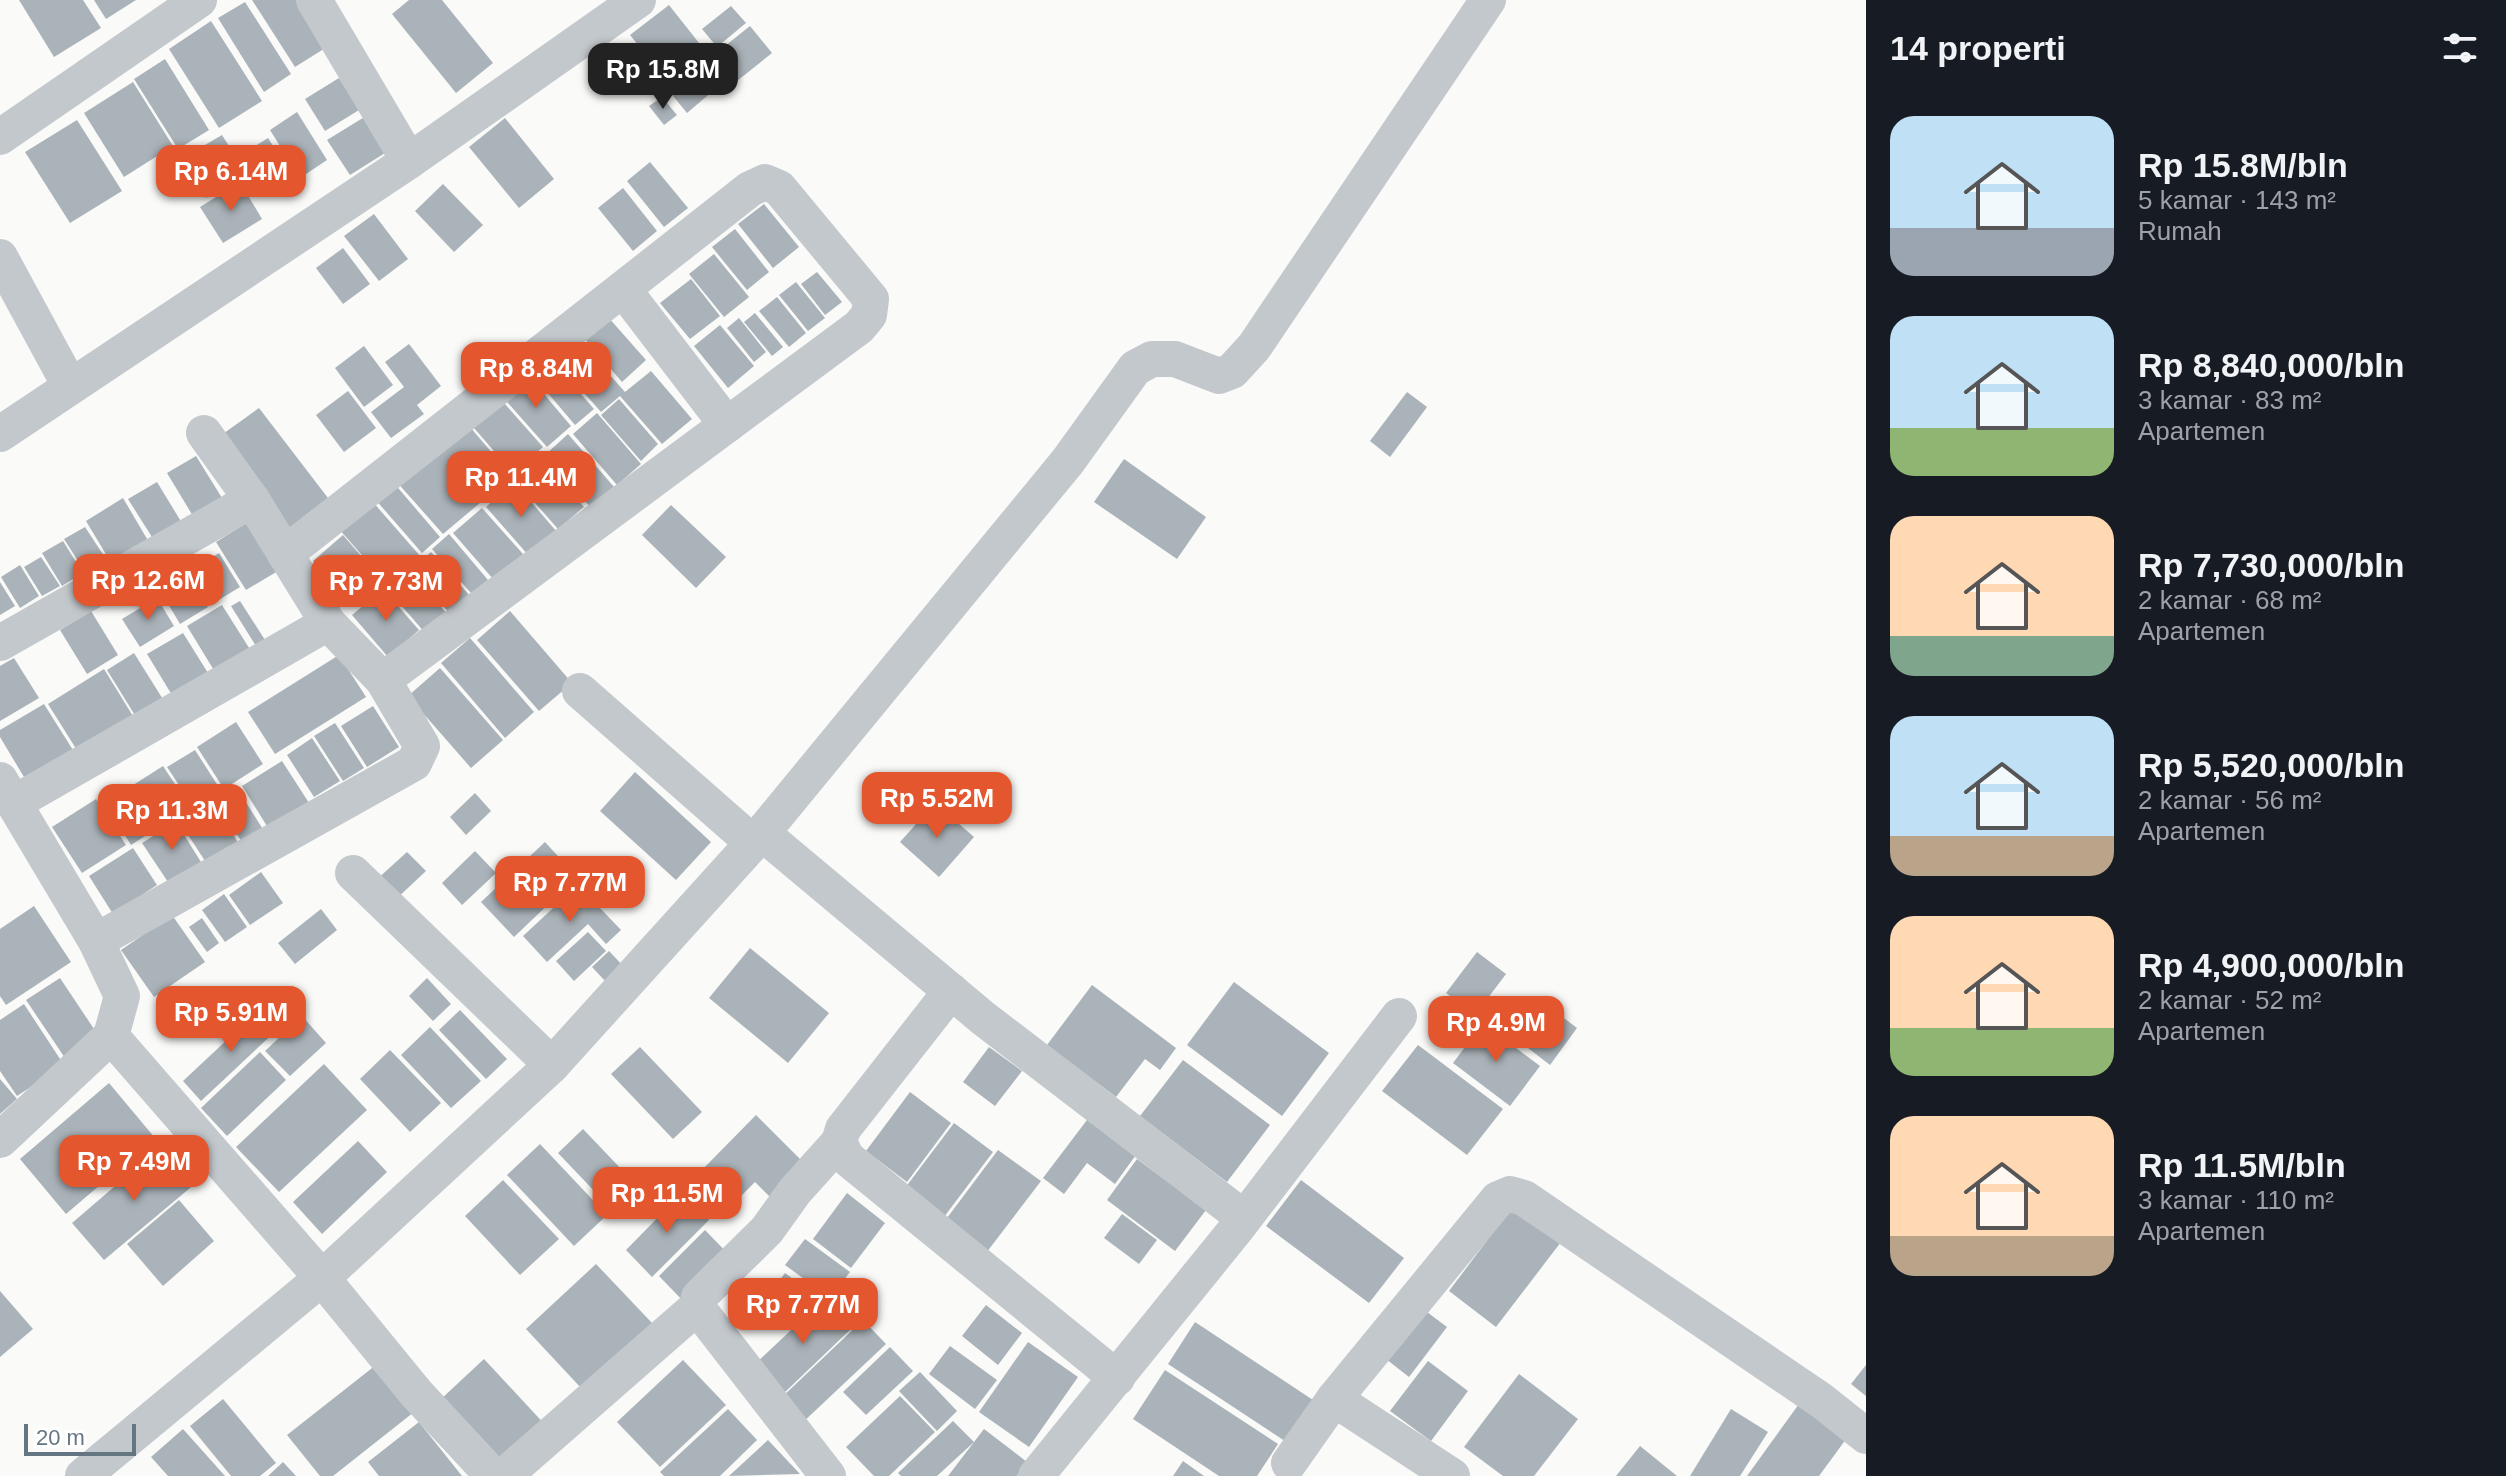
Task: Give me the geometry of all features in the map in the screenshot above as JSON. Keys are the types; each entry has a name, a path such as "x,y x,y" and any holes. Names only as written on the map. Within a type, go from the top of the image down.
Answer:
{"street":[{"path":"0,137 199,0"},
{"path":"314,0 409,161"},
{"path":"0,434 409,161 638,0"},
{"path":"83,1476 322,1278 552,1065 758,838 1068,461 1135,368 1152,359 1175,359 1219,376 1232,371 1254,347 1488,0"},
{"path":"285,554 750,189 765,182 779,188 871,299 869,315 859,327 383,680"},
{"path":"0,257 70,386"},
{"path":"623,289 727,425"},
{"path":"96,941 414,763 422,746 383,680 328,623 252,500 204,433"},
{"path":"0,643 252,500"},
{"path":"0,1140 111,1036 122,996 96,941 7,792 328,623"},
{"path":"580,691 758,838 1244,1218"},
{"path":"353,873 552,1065"},
{"path":"504,1476 697,1307 699,1297 767,1230 795,1191 839,1142 843,1129 951,991"},
{"path":"1036,1476 1244,1218 1399,1016"},
{"path":"111,1036 322,1278 416,1393 493,1476"},
{"path":"839,1142 847,1158 1117,1378"},
{"path":"1289,1463 1334,1399 1498,1199 1510,1194 1524,1198 1809,1392 1866,1436"},
{"path":"697,1307 828,1476"},
{"path":"1334,1399 1452,1476"}],"building":[{"path":"19,0 83,0 101,28 54,57"},
{"path":"94,0 136,0 106,19"},
{"path":"252,0 301,0 330,45 295,67"},
{"path":"409,0 442,0 493,63 456,93 392,14"},
{"path":"245,2 291,74 264,92 218,18"},
{"path":"669,5 699,43 661,73 630,35"},
{"path":"731,6 746,23 717,47 702,29"},
{"path":"211,21 262,101 219,128 169,49"},
{"path":"750,26 772,53 737,81 715,54"},
{"path":"700,48 726,80 687,113 660,80"},
{"path":"165,59 209,130 178,149 134,79"},
{"path":"339,78 359,110 325,131 305,99"},
{"path":"133,82 173,146 124,177 84,113"},
{"path":"662,97 677,115 664,125 649,106"},
{"path":"297,112 327,160 300,178 270,130"},
{"path":"371,113 393,148 350,175 327,140"},
{"path":"505,118 554,179 519,208 469,147"},
{"path":"77,120 122,191 70,223 25,152"},
{"path":"222,135 246,173 206,198 181,159"},
{"path":"268,138 293,177 266,195 241,155"},
{"path":"650,162 688,208 664,227 627,181"},
{"path":"240,182 262,219 223,243 200,207"},
{"path":"443,184 483,225 454,252 415,211"},
{"path":"623,188 657,231 633,251 598,208"},
{"path":"764,204 799,247 773,268 738,224"},
{"path":"374,214 408,259 379,281 344,236"},
{"path":"735,229 769,272 747,290 712,247"},
{"path":"343,248 370,284 343,304 316,268"},
{"path":"714,254 749,297 724,317 689,274"},
{"path":"817,272 842,302 825,315 801,284"},
{"path":"691,279 720,316 690,339 660,303"},
{"path":"796,282 825,318 808,331 779,295"},
{"path":"777,297 806,333 789,347 759,311"},
{"path":"755,313 783,347 772,356 744,322"},
{"path":"608,317 646,360 622,382 584,338"},
{"path":"739,318 766,352 754,362 727,328"},
{"path":"720,325 754,366 728,388 694,346"},
{"path":"409,344 441,386 417,405 424,414 391,438 371,412 404,387 385,362"},
{"path":"364,346 393,385 364,407 335,368"},
{"path":"586,348 625,392 651,371 692,419 662,444 620,396 601,412 562,368"},
{"path":"548,356 594,409 575,425 530,372"},
{"path":"526,373 571,426 547,447 501,395"},
{"path":"348,391 376,428 344,452 316,415"},
{"path":"1407,392 1427,407 1390,457 1370,441"},
{"path":"496,394 543,447 513,473 467,420"},
{"path":"619,399 658,444 641,461 601,415"},
{"path":"259,408 328,498 289,528 220,436"},
{"path":"597,413 641,464 617,485 573,434"},
{"path":"464,420 512,476 443,534 395,480"},
{"path":"568,434 615,488 591,508 545,455"},
{"path":"539,455 584,507 558,529 513,478"},
{"path":"196,456 222,498 193,516 167,473"},
{"path":"1124,459 1206,517 1177,559 1094,502"},
{"path":"157,482 185,528 157,545 128,499"},
{"path":"393,482 440,537 422,553 374,498"},
{"path":"514,482 557,532 529,556 486,507"},
{"path":"123,498 150,544 113,566 86,521"},
{"path":"372,501 421,557 388,585 339,529"},
{"path":"671,505 726,557 696,588 642,535"},
{"path":"482,508 523,554 494,580 453,533"},
{"path":"248,522 278,571 246,590 216,542"},
{"path":"85,527 106,559 85,572 64,539"},
{"path":"449,534 488,580 471,593 432,549"},
{"path":"343,535 381,579 351,605 313,561"},
{"path":"63,541 83,573 62,586 42,553"},
{"path":"431,552 471,597 451,615 411,569"},
{"path":"219,553 240,587 212,604 191,570"},
{"path":"41,557 60,586 42,596 24,567"},
{"path":"20,565 39,596 20,608 1,577"},
{"path":"410,571 448,615 426,634 388,590"},
{"path":"0,582 15,606 0,615"},
{"path":"195,585 208,607 180,624 167,602"},
{"path":"383,589 419,630 388,657 352,615"},
{"path":"157,598 174,626 140,647 122,619"},
{"path":"240,601 265,640 256,646 231,606"},
{"path":"222,605 251,651 215,672 187,626"},
{"path":"91,611 118,655 87,674 60,630"},
{"path":"510,611 572,683 539,711 477,640"},
{"path":"183,633 208,673 172,695 147,654"},
{"path":"470,638 534,712 505,738 441,663"},
{"path":"134,653 164,701 136,717 107,670"},
{"path":"339,655 366,697 275,754 248,712"},
{"path":"14,658 39,698 0,721 0,666"},
{"path":"440,668 503,740 471,768 408,696"},
{"path":"104,669 136,721 80,755 48,704"},
{"path":"44,704 78,758 30,787 0,737 0,730"},
{"path":"373,706 399,747 367,767 341,726"},
{"path":"236,722 263,764 224,789 197,747"},
{"path":"335,723 364,768 343,781 314,736"},
{"path":"312,738 340,781 314,797 287,755"},
{"path":"195,750 220,789 193,806 167,767"},
{"path":"282,761 311,806 270,831 242,786"},
{"path":"163,766 190,807 131,845 105,803"},
{"path":"635,772 711,842 676,880 600,811"},
{"path":"237,788 264,831 243,844 216,801"},
{"path":"475,793 491,811 466,835 450,817"},
{"path":"96,799 126,845 82,873 52,827"},
{"path":"211,800 241,847 209,867 179,821"},
{"path":"935,803 974,837 939,877 900,842"},
{"path":"176,822 201,862 168,882 142,843"},
{"path":"545,842 577,877 514,937 481,902"},
{"path":"133,848 157,885 113,914 89,876"},
{"path":"475,851 496,873 462,905 442,883"},
{"path":"407,852 426,871 394,901 375,881"},
{"path":"261,872 283,903 250,925 229,895"},
{"path":"578,885 621,930 606,944 588,924 547,962 523,936"},
{"path":"224,894 247,927 225,942 202,910"},
{"path":"34,906 71,962 6,1005 0,996 0,929"},
{"path":"321,909 337,930 295,964 278,943"},
{"path":"172,915 205,962 154,997 121,950"},
{"path":"202,918 219,943 207,952 189,927"},
{"path":"588,932 606,951 574,981 556,961"},
{"path":"750,948 829,1013 788,1063 709,998"},
{"path":"609,951 624,967 607,983 592,967"},
{"path":"1477,952 1506,974 1475,1015 1446,993"},
{"path":"60,978 102,1041 69,1064 26,1000"},
{"path":"427,978 451,1004 433,1021 409,996"},
{"path":"1234,982 1329,1053 1282,1116 1187,1045"},
{"path":"1092,985 1176,1048 1160,1070 1145,1059 1116,1097 1047,1045"},
{"path":"24,1004 64,1065 17,1096 0,1071 0,1020"},
{"path":"261,1008 280,1027 201,1101 183,1081"},
{"path":"460,1010 507,1059 486,1079 439,1030"},
{"path":"1556,1012 1577,1028 1550,1065 1528,1048"},
{"path":"302,1016 326,1043 290,1076 265,1051"},
{"path":"1483,1023 1540,1066 1510,1106 1453,1063"},
{"path":"430,1027 481,1081 451,1108 401,1055"},
{"path":"1418,1045 1503,1109 1467,1155 1382,1091"},
{"path":"640,1047 702,1112 673,1139 611,1074"},
{"path":"989,1047 1022,1071 995,1106 963,1082"},
{"path":"390,1050 441,1103 410,1132 360,1079"},
{"path":"260,1052 286,1080 227,1136 201,1108"},
{"path":"1183,1060 1270,1125 1227,1182 1140,1116"},
{"path":"324,1064 367,1110 279,1192 236,1147"},
{"path":"0,1079 17,1099 0,1114"},
{"path":"109,1083 155,1138 66,1214 20,1159"},
{"path":"910,1092 951,1123 907,1182 866,1151"},
{"path":"756,1115 812,1171 778,1205 755,1182 731,1206 699,1173"},
{"path":"1090,1116 1138,1152 1115,1184 1087,1163 1064,1194 1043,1178"},
{"path":"954,1123 993,1152 944,1217 905,1188"},
{"path":"583,1129 645,1194 620,1218 558,1153"},
{"path":"358,1141 387,1172 322,1234 293,1202"},
{"path":"540,1144 607,1215 574,1246 507,1175"},
{"path":"163,1145 196,1183 104,1260 72,1223"},
{"path":"998,1150 1041,1181 983,1257 941,1226"},
{"path":"1137,1159 1206,1210 1175,1251 1107,1200"},
{"path":"503,1180 559,1239 520,1275 465,1216"},
{"path":"1301,1180 1404,1258 1369,1303 1266,1226"},
{"path":"682,1193 709,1220 652,1277 626,1250"},
{"path":"847,1193 885,1223 851,1268 813,1239"},
{"path":"179,1200 214,1241 163,1286 127,1244"},
{"path":"1513,1206 1561,1242 1496,1327 1449,1291"},
{"path":"1122,1214 1157,1240 1139,1264 1104,1238"},
{"path":"705,1230 733,1259 687,1305 659,1276"},
{"path":"805,1239 850,1272 830,1298 785,1265"},
{"path":"596,1264 652,1323 582,1389 526,1329"},
{"path":"785,1273 816,1296 791,1329 760,1306"},
{"path":"0,1291 33,1329 0,1357"},
{"path":"824,1299 852,1328 783,1394 755,1364"},
{"path":"986,1305 1022,1333 998,1365 962,1336"},
{"path":"1423,1309 1447,1327 1409,1377 1386,1359"},
{"path":"863,1320 886,1344 801,1424 779,1400"},
{"path":"1195,1322 1316,1402 1288,1443 1168,1364"},
{"path":"1028,1342 1078,1377 1029,1447 979,1412"},
{"path":"950,1346 997,1380 975,1409 929,1374"},
{"path":"890,1347 913,1371 866,1415 843,1392"},
{"path":"484,1359 549,1429 506,1469 440,1400"},
{"path":"683,1360 726,1405 660,1467 617,1422"},
{"path":"1428,1361 1468,1391 1431,1441 1390,1411"},
{"path":"376,1365 414,1412 333,1476 320,1476 287,1435"},
{"path":"1866,1365 1866,1396 1851,1384"},
{"path":"1165,1370 1278,1444 1257,1476 1219,1476 1133,1419"},
{"path":"920,1372 957,1411 937,1431 899,1391"},
{"path":"1519,1374 1578,1419 1534,1476 1503,1476 1464,1447"},
{"path":"900,1396 935,1432 889,1476 874,1476 846,1447"},
{"path":"1804,1397 1852,1431 1819,1476 1747,1476"},
{"path":"223,1399 276,1463 260,1476 231,1476 190,1426"},
{"path":"728,1409 757,1440 720,1476 664,1476 660,1472"},
{"path":"1731,1409 1768,1432 1740,1476 1690,1476"},
{"path":"953,1421 974,1442 937,1476 901,1476 898,1473"},
{"path":"419,1422 462,1476 379,1476 368,1462"},
{"path":"183,1429 225,1476 168,1476 151,1457"},
{"path":"984,1429 1027,1462 1017,1476 948,1476"},
{"path":"768,1440 800,1474 729,1476"},
{"path":"1640,1446 1677,1476 1616,1476"},
{"path":"1183,1461 1204,1476 1173,1476"},
{"path":"283,1462 296,1476 268,1476"}]}
